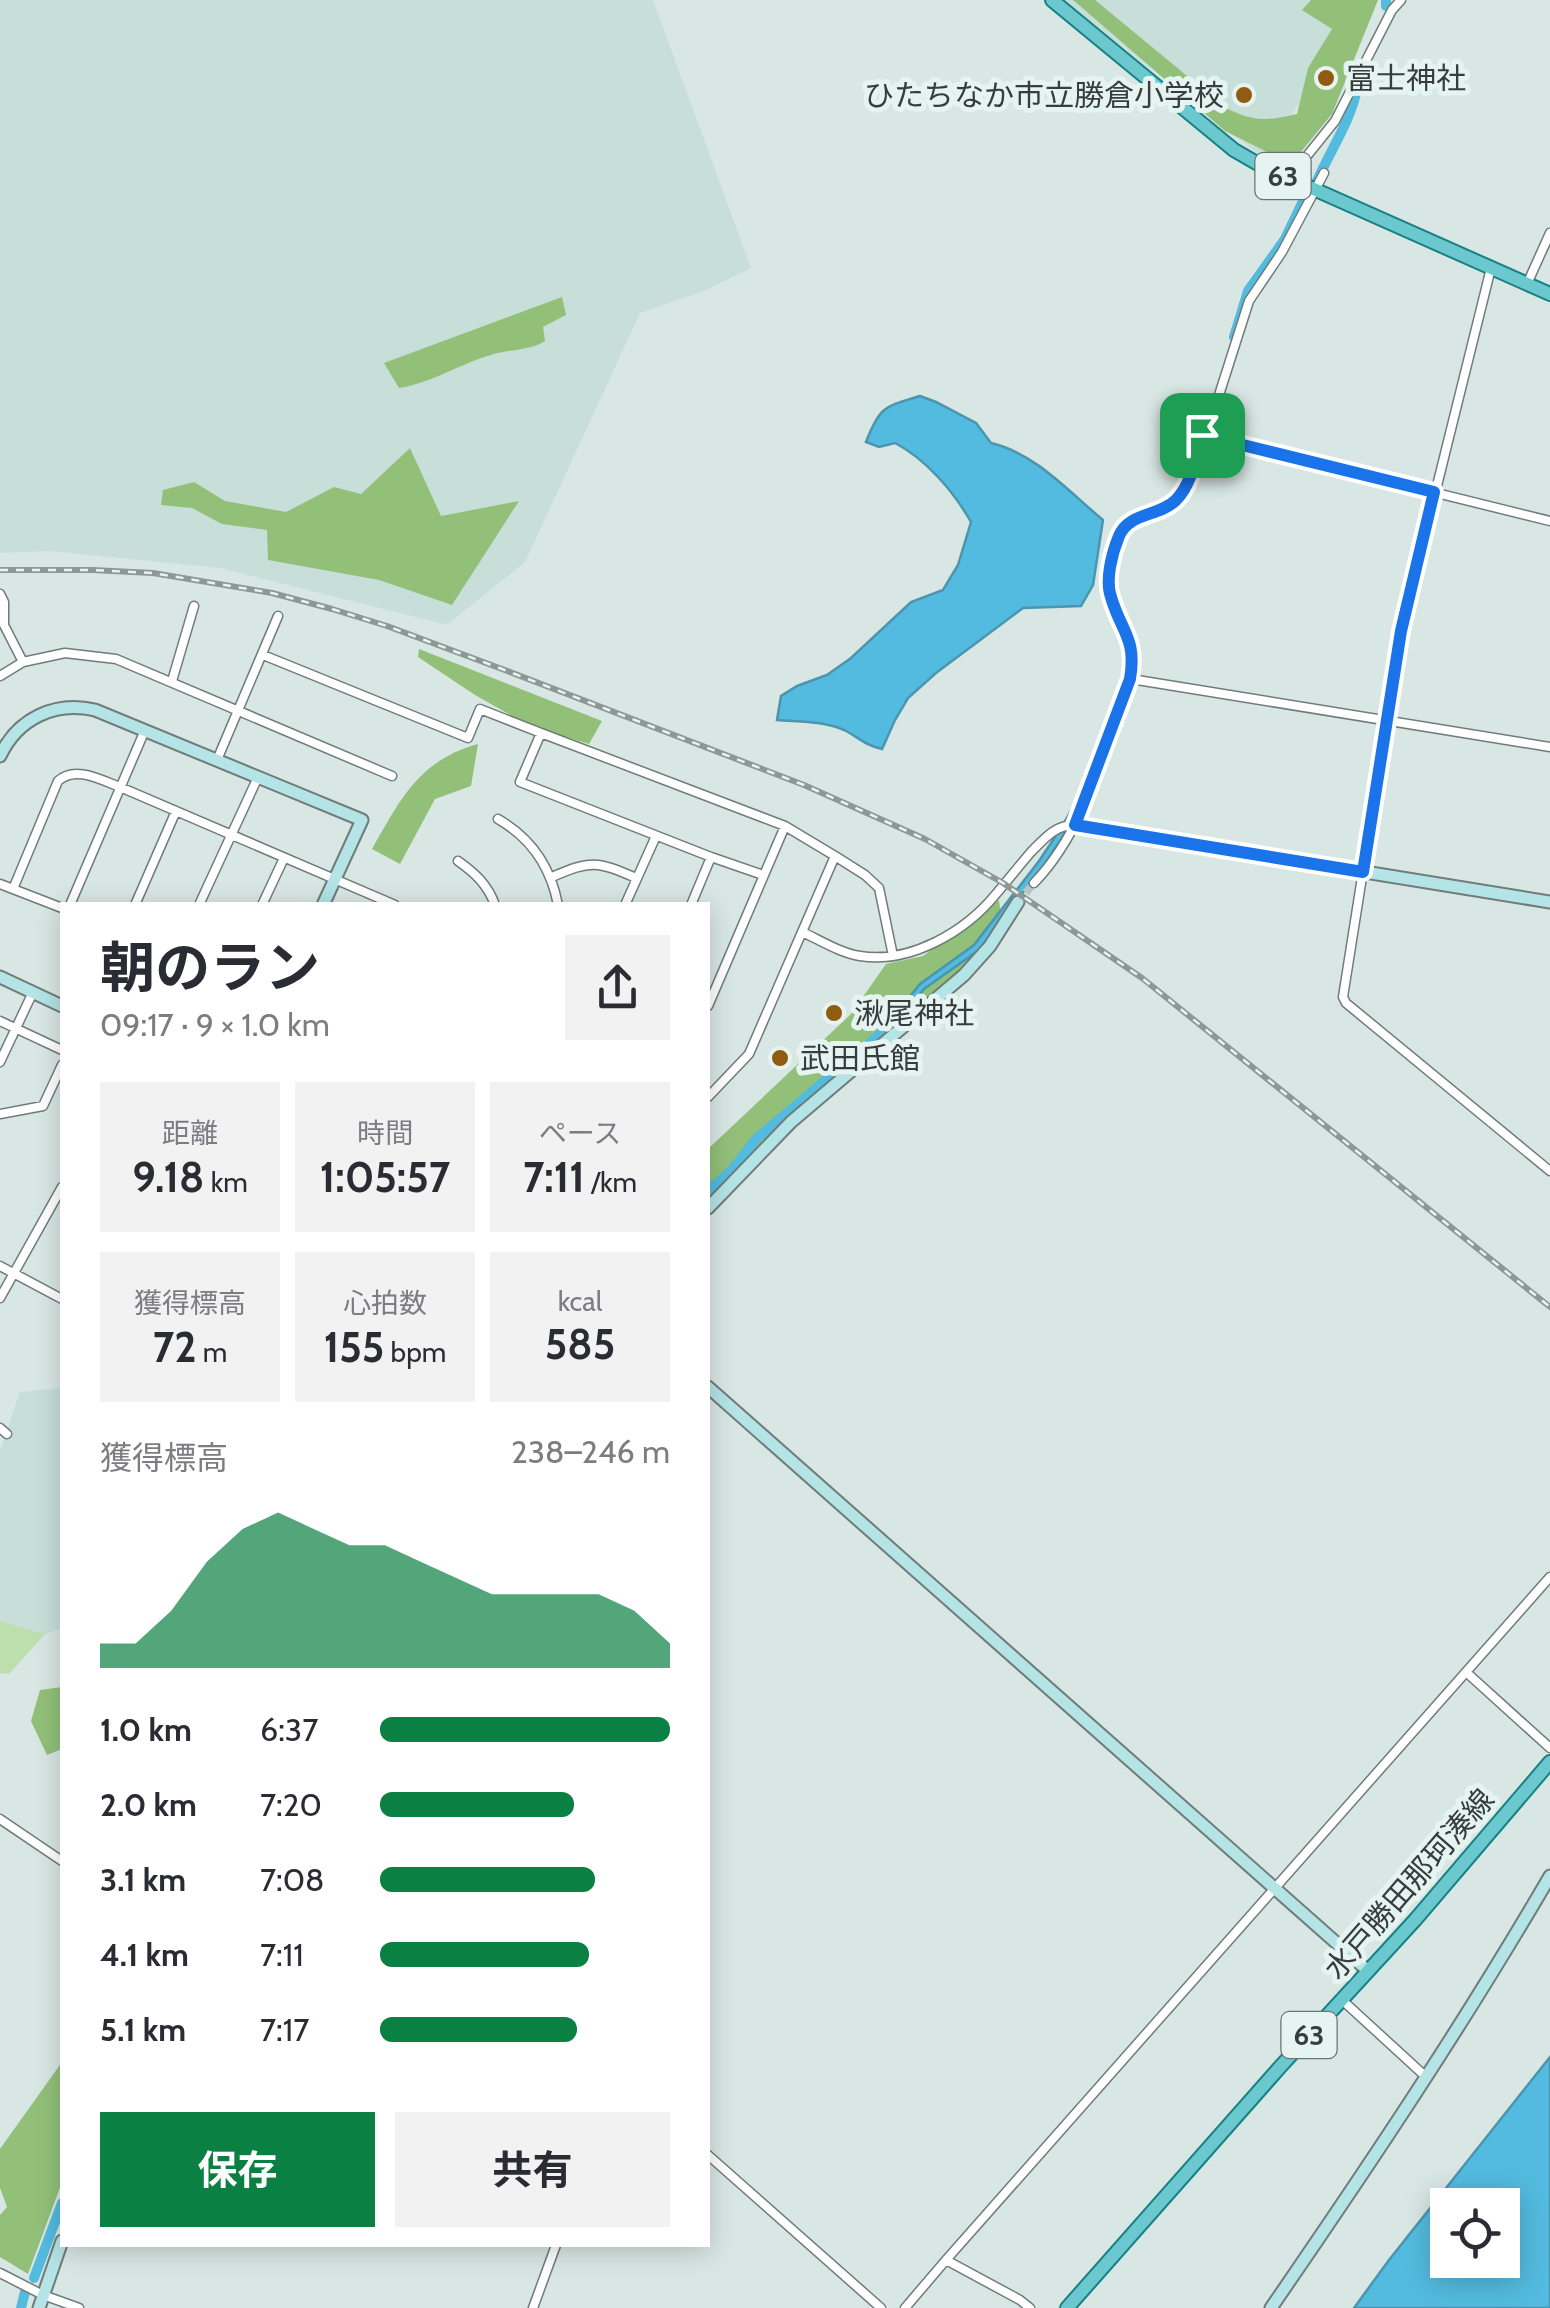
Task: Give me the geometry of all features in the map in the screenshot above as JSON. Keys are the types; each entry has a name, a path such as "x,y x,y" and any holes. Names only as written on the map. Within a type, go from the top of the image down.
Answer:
{"main road":[{"name":"63","path":"1052,0 1234,150 1550,294"},
{"name":"水戸勝田那珂湊線","path":"1067,2308 1550,1762"}],"street":[{"path":"1260,165 1268,162 1298,167 1335,121 1392,5 1401,0"},
{"path":"1034,883 1049,867 1075,825 1130,679 1133,653 1109,588 1117,542 1127,524 1164,510 1176,501 1188,481 1249,301 1282,252 1324,173"},
{"path":"1527,284 1550,233"},
{"path":"1492,267 1401,631 1343,989 1346,1003 1550,1171"},
{"path":"1202,435 1550,521"},
{"path":"0,594 4,626 23,662"},
{"path":"172,680 194,606"},
{"path":"218,760 278,616"},
{"path":"0,676 23,662 64,653 105,656 172,680 392,776"},
{"path":"264,655 468,738 480,709 785,826 865,875 879,888 893,956"},
{"path":"1130,679 1550,747"},
{"path":"0,756 3,740 36,716 60,708 95,710 362,820 323,902"},
{"path":"71,902 145,730"},
{"path":"541,732 520,782 763,876"},
{"path":"13,888 58,781 77,772 120,786 386,902"},
{"path":"200,902 258,777"},
{"path":"136,902 176,811"},
{"path":"498,819 533,849 552,877 557,902"},
{"path":"802,932 858,956 893,956 934,944 977,913 1046,836 1062,825 1550,902"},
{"path":"710,1001 785,826"},
{"path":"626,902 656,836"},
{"path":"710,1092 749,1054 834,856"},
{"path":"263,902 284,858"},
{"path":"691,902 711,858"},
{"path":"458,861 476,874 494,902"},
{"path":"552,877 586,864 612,868 636,878"},
{"path":"0,884 60,907"},
{"path":"710,1206 790,1122 964,976 990,946 1018,902"},
{"path":"0,977 60,1005"},
{"path":"0,1062 33,992"},
{"path":"0,1021 60,1049"},
{"path":"0,1114 43,1106 60,1069"},
{"path":"0,1298 60,1191"},
{"path":"0,1266 60,1295"},
{"path":"710,1389 1367,1970"},
{"path":"906,2308 1550,1577"},
{"path":"1466,1672 1550,1748"},
{"path":"0,1819 60,1860"},
{"path":"1271,2308 1340,2210 1550,1876"},
{"path":"1342,2000 1425,2076"},
{"path":"710,2157 882,2308"},
{"path":"39,2308 60,2247"},
{"path":"532,2308 555,2247"},
{"path":"946,2260 1030,2308"},
{"path":"0,2273 79,2308"}],"shaded area":[{"path":"0,0 653,0 751,268 704,291 640,313 525,562 447,625 220,568 49,551 0,553"},
{"name":"ひたちなか市立勝倉小学校","path":"1064,0 1356,0 1347,31 1263,158"},
{"path":"60,1388 60,1629 45,1634 0,1621 0,1451 20,1392"}],"green space":[{"path":"1073,0 1095,0 1226,108 1261,119 1297,114 1308,68 1332,29 1302,10 1311,0 1378,0 1332,114 1296,158 1267,152 1225,131"},
{"path":"562,297 566,315 543,327 545,341 539,344 491,355 399,388 384,363"},
{"path":"410,448 441,516 519,501 452,605 379,580 268,560 267,530 222,524 192,508 161,505 163,490 194,482 225,501 286,512 334,487 361,494"},
{"path":"419,649 602,721 589,744 530,726 418,657"},
{"path":"478,744 471,786 435,799 400,864 372,849 402,798 426,771 440,760"},
{"path":"999,900 1002,922 977,955 777,1128 710,1198 710,1147 851,1014 886,964 923,956"},
{"path":"0,1621 45,1634 9,1674 0,1673"},
{"path":"60,1687 60,1750 47,1755 31,1721 40,1690"},
{"path":"60,2065 60,2187 28,2274 0,2257 0,2215 7,2207 0,2188 0,2149"}],"water":[{"path":"920,396 976,423 991,443 1037,464 1103,520 1093,585 1081,606 1023,608 908,698 882,749 836,727 777,720 781,696 827,675 911,602 943,590 958,565 971,522 956,499 928,467 895,443 879,447 866,442 885,410"},
{"path":"1081,793 1085,797 1066,832 979,950 924,989 901,1018 896,1014 920,984 974,945 1039,861"},
{"path":"1550,2057 1550,2308 1354,2308 1430,2208 1430,2278 1520,2278 1520,2188 1446,2188"}],"waterway":[{"path":"1386,0 1386,6"},
{"path":"1317,181 1346,123 1357,88"},
{"path":"1234,337 1248,291 1285,239 1305,197"},
{"path":"1079,803 1116,708 1129,658 1106,590 1106,570 1116,533 1127,520 1166,504 1179,490 1195,433 1214,401"},
{"path":"710,1189 732,1170 756,1139 891,1025 904,1008"},
{"path":"34,2278 60,2208"},
{"path":"21,2308 25,2292"}],"tunnel":[{"path":"1018,902 1034,883"}],"railway":[{"path":"0,570 153,573 272,593 332,609 387,626 804,785 925,839 1003,883 1142,978 1550,1307"}],"place":[{"name":"富士神社","path":"1326,78"},
{"name":"ひたちなか市立勝倉小学校","path":"1244,95"},
{"name":"湫尾神社","path":"834,1013"},
{"name":"武田氏館","path":"780,1058"}],"route":[{"path":"1202,435 1434,492 1401,631 1363,872 1075,825 1133,663 1130,640 1109,588 1117,542 1127,524 1164,510 1176,501 1188,481 1202,435"}]}
